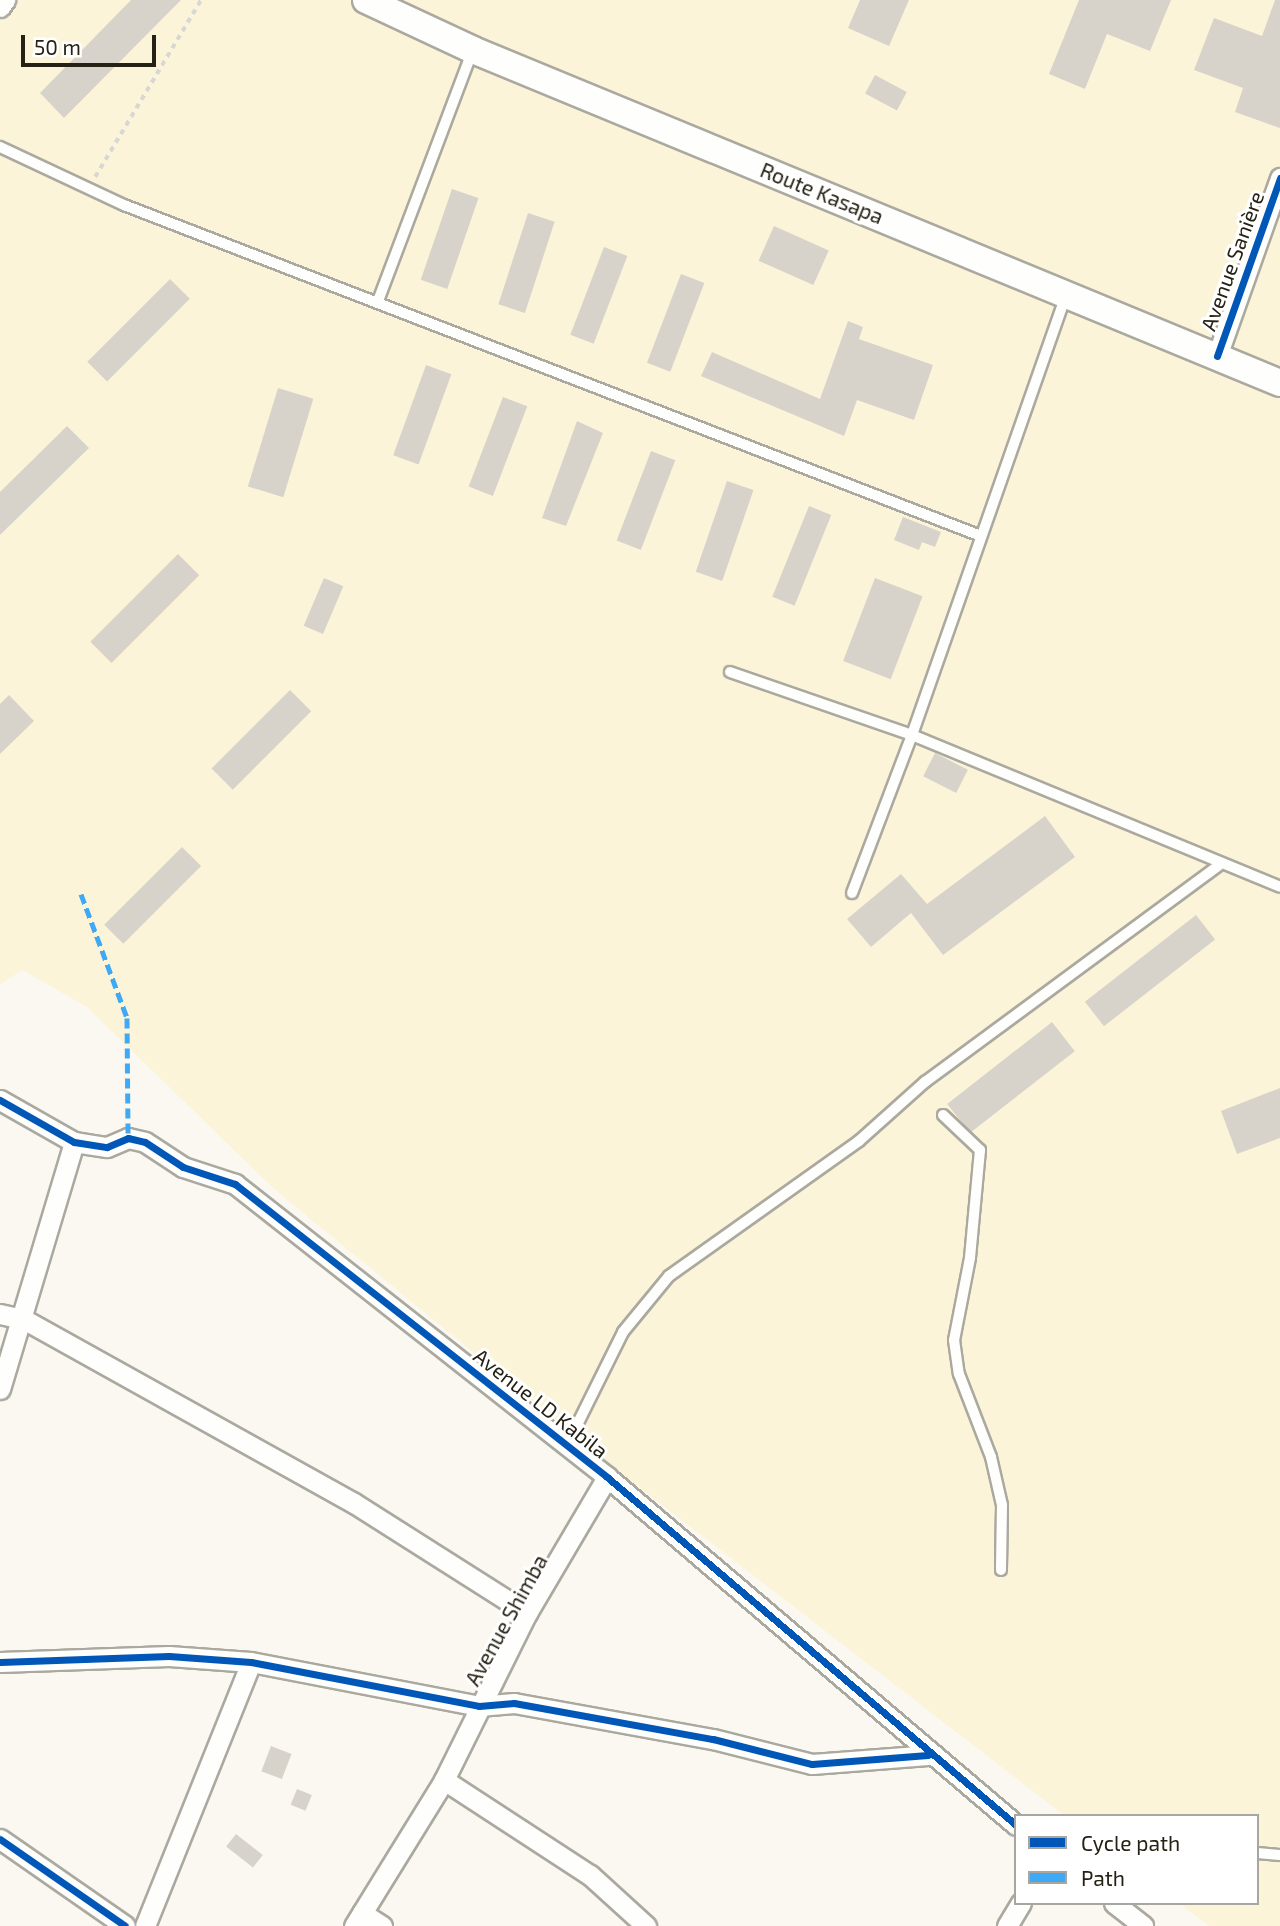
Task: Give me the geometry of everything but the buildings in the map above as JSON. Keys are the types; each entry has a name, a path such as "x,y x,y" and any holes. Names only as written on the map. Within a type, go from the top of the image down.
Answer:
{"main road":[{"name":"Route Kasapa","path":"366,0 473,50 1280,383"}],"street":[{"path":"0,7 5,0"},
{"name":"Avenue Sanière","path":"1217,356 1280,178"},
{"name":"Avenue LD Kabila","path":"0,1100 74,1143 107,1147 136,1140 183,1167 235,1184 607,1477 928,1755 1014,1823"},
{"path":"0,1389 25,1320 37,1262 74,1143"},
{"path":"0,1314 25,1320 354,1503 527,1613"},
{"name":"Avenue Shimba","path":"358,1920 444,1780 527,1613 607,1477"},
{"path":"0,1662 169,1656 251,1662 479,1706 514,1703 713,1739 812,1764 928,1755"},
{"path":"145,1926 251,1662"},
{"path":"444,1780 590,1875 646,1926"},
{"path":"0,1839 125,1926"},
{"path":"1007,1926 1020,1905"},
{"path":"1117,1905 1143,1926"},
{"path":"358,1920 382,1926"}],"lane":[{"path":"379,302 473,50"},
{"path":"0,147 89,187 379,302 981,536"},
{"path":"852,893 912,736 1067,294"},
{"path":"730,672 912,736 1219,865 1280,887"},
{"path":"567,1445 622,1332 669,1276 859,1141 925,1082 1219,865"},
{"path":"943,1115 980,1150 970,1258 954,1340 959,1374 1002,1505 1001,1570"},
{"path":"1259,1853 1280,1855"}],"path":[{"path":"89,187 201,0"}],"shaded area":[{"path":"0,0 1280,0 1280,1926 1209,1926 1182,1905 1259,1905 1259,1814 1062,1814 618,1471 274,1189 87,1007 22,970 0,985"}],"marked path":[{"path":"81,894 127,1018 128,1138"}],"cycle path":[{"path":"1217,356 1280,178"},
{"path":"0,1100 74,1142 107,1147 128,1138 145,1142 183,1167 235,1184 607,1477 1014,1823"},
{"path":"0,1662 169,1656 251,1662 479,1706 514,1703 713,1739 812,1764 928,1755"},
{"path":"0,1839 125,1926"}]}
